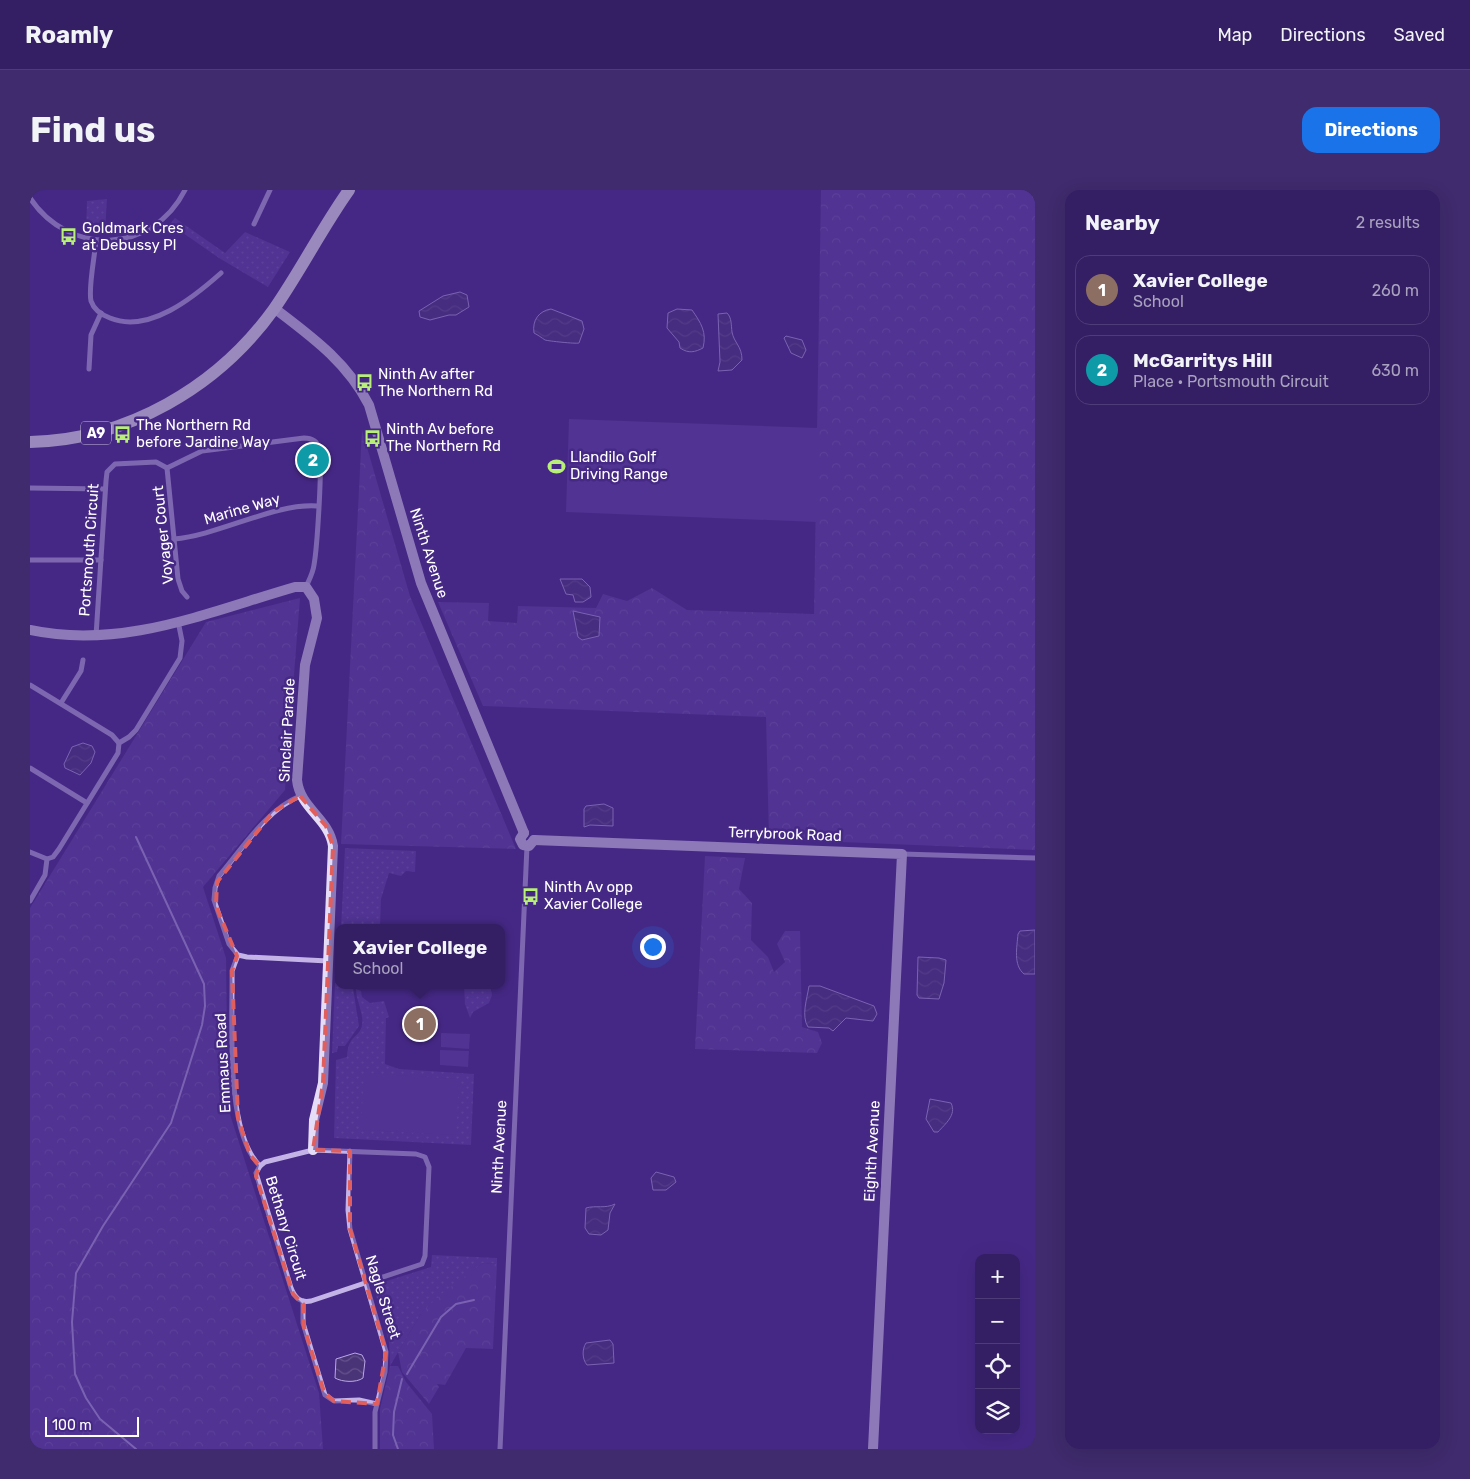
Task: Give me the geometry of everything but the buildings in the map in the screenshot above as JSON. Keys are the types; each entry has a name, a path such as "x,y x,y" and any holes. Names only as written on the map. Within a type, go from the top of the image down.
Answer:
{"highway":[{"name":"A9","path":"30,442 72,438 100,432 145,416 191,390 226,361 274,308 349,190"}],"main road":[{"name":"Ninth Avenue","path":"274,308 340,361 356,381 369,405 421,583 524,833 520,841 530,843"},
{"path":"30,630 68,636 96,637 130,633 295,587 306,587"},
{"name":"Sinclair Parade","path":"306,587 314,598 317,618 305,665 297,780 300,796 309,809 326,826 332,838 322,1083 314,1120 313,1150"},
{"name":"Terrybrook Road","path":"530,843 902,854"},
{"name":"Eighth Avenue","path":"873,1449 902,854"}],"street":[{"path":"30,198 41,212 58,226 74,235 96,240 117,240 147,230 171,211 185,190"},
{"path":"254,224 270,190"},
{"path":"96,240 90,293 92,304 101,314 124,322 155,316 190,298 221,272"},
{"path":"89,369 91,335 101,314"},
{"path":"167,468 202,451 310,438 316,443 320,452 314,565 306,587"},
{"name":"Portsmouth Circuit","path":"96,637 105,489 108,472 115,464 156,462 167,468"},
{"name":"Voyager Court","path":"167,468 178,579 182,591 187,597"},
{"path":"30,488 105,489"},
{"name":"Marine Way","path":"174,539 195,536 296,507 318,506"},
{"path":"30,560 101,560"},
{"path":"118,742 129,737 136,730 180,658 182,641 178,621"},
{"path":"61,703 80,671 83,660"},
{"path":"30,685 112,735 118,742 118,753 53,857 47,859 30,852"},
{"path":"30,768 87,803"},
{"path":"300,796 283,804 273,812 216,882 214,894 216,906 229,944 238,955 247,958 328,961"},
{"name":"Ninth Avenue","path":"500,1449 530,843"},
{"name":"Terrybrook Road","path":"902,854 1035,858"},
{"path":"30,901 45,875 47,859"},
{"name":"Emmaus Road","path":"238,955 232,970 235,1105 250,1155 260,1166"},
{"name":"Bethany Circuit","path":"313,1150 419,1154 426,1159 429,1167 424,1261 416,1268 304,1301 295,1296 256,1176 260,1166 292,1154 313,1150"},
{"name":"Nagle Street","path":"350,1151 348,1217 386,1352 385,1372 377,1404 375,1449"},
{"path":"304,1301 303,1323 325,1395 334,1401 360,1400 377,1404"}],"highlighted area":[{"path":"300,796 326,826 333,846 323,1083 313,1150 350,1151 350,1229 386,1352 377,1404 334,1401 324,1392 304,1327 303,1304 293,1294 256,1176 259,1165 250,1155 238,1118 232,971 237,956 216,906 217,882 273,812"}],"green space":[{"path":"821,190 1035,190 1035,850 769,839 766,717 483,706 438,602 489,603 488,621 517,623 518,606 596,608 603,594 627,601 652,588 687,610 814,614"},
{"path":"107,199 105,232 86,230 87,201"},
{"path":"175,218 225,253 245,232 290,252 268,287 219,258 170,224"},
{"path":"569,419 818,428 817,522 566,512"},
{"path":"362,430 410,596 516,849 341,844"},
{"path":"300,598 285,790 203,887 226,958 228,1108 319,1393 323,1449 30,1449 30,908 206,622"},
{"path":"345,848 416,851 415,872 406,871 401,876 389,873 381,899 380,924 341,924"},
{"path":"705,856 745,858 739,889 752,903 751,940 768,957 774,972 785,962 777,944 785,931 800,931 802,1027 818,1032 822,1043 817,1053 695,1049"},
{"path":"335,983 335,989 353,989 359,1026 345,1046 338,1046 337,1052 332,1053"},
{"path":"356,989 361,991 362,997 370,1003 384,1001 389,1017 386,1018 385,1064 399,1069 474,1074 471,1145 334,1138 336,1060 347,1057 349,1044 359,1033 362,1025"},
{"path":"464,989 491,989 492,995 489,1003 473,1012 470,1018 465,1004"},
{"path":"441,1033 470,1034 469,1049 441,1047"},
{"path":"440,1050 469,1051 468,1067 440,1065"},
{"path":"364,1073 459,1079 456,1135 361,1130"},
{"path":"432,1255 497,1258 497,1264 483,1263 422,1312 390,1366 389,1342 374,1288 377,1284 431,1267"},
{"path":"483,1263 497,1264 493,1349 466,1348 445,1385 437,1384 439,1387 429,1404 402,1372 398,1352 422,1312 445,1291"},
{"path":"390,1366 398,1366 406,1382 432,1414 434,1449 380,1449 380,1409"}],"water":[{"path":"460,292 467,295 469,307 456,315 430,320 420,317 419,311 443,296"},
{"path":"551,309 582,321 584,329 579,343 545,340 534,333 534,324 537,317"},
{"path":"677,309 692,310 704,332 703,348 692,352 680,348 679,342 667,328 668,313"},
{"path":"727,313 731,319 733,336 741,351 742,360 732,370 718,371 720,362 718,314"},
{"path":"786,336 802,340 806,350 802,358 791,353 784,338"},
{"path":"560,579 582,579 590,587 591,597 583,602 575,602 573,595 566,594"},
{"path":"573,611 600,617 599,636 582,640 578,637"},
{"path":"83,743 92,746 95,752 91,763 80,775 65,768 64,764 72,747"},
{"path":"604,804 613,808 613,826 590,825 584,827 584,809 586,806"},
{"path":"1035,930 1035,974 1024,974 1017,961 1018,934 1020,931"},
{"path":"918,957 946,960 944,983 939,999 919,998 917,995"},
{"path":"809,986 820,986 874,1006 877,1014 873,1021 846,1018 833,1031 829,1028 808,1027 805,1013"},
{"path":"930,1099 951,1103 952,1107 949,1119 938,1132 934,1132 926,1119"},
{"path":"656,1172 674,1177 676,1182 666,1190 653,1190 651,1178"},
{"path":"615,1204 610,1213 608,1230 601,1235 589,1234 585,1228 586,1208"},
{"path":"610,1340 613,1344 614,1363 587,1365 583,1354 586,1343"},
{"path":"355,1353 362,1355 365,1361 363,1378 357,1381 349,1381 335,1378 336,1359"}],"waterway":[{"path":"136,837 204,984 205,1006 202,1025 171,1123 103,1226 76,1273 72,1322 75,1374 86,1398 100,1419 136,1449"},
{"path":"407,1374 441,1317 456,1304 474,1300"},
{"path":"398,1449 393,1435 394,1412 402,1379"}],"place":[{"name":"Goldmark Cres at Debussy Pl","path":"68,237"},
{"name":"Ninth Av after The Northern Rd","path":"364,383"},
{"name":"The Northern Rd before Jardine Way","path":"122,434"},
{"name":"Ninth Av before The Northern Rd","path":"372,438"},
{"name":"McGarritys Hill","path":"313,460"},
{"name":"Llandilo Golf Driving Range","path":"556,466"},
{"name":"Ninth Av opp Xavier College","path":"530,896"},
{"name":"Xavier College","path":"420,1024"}]}
